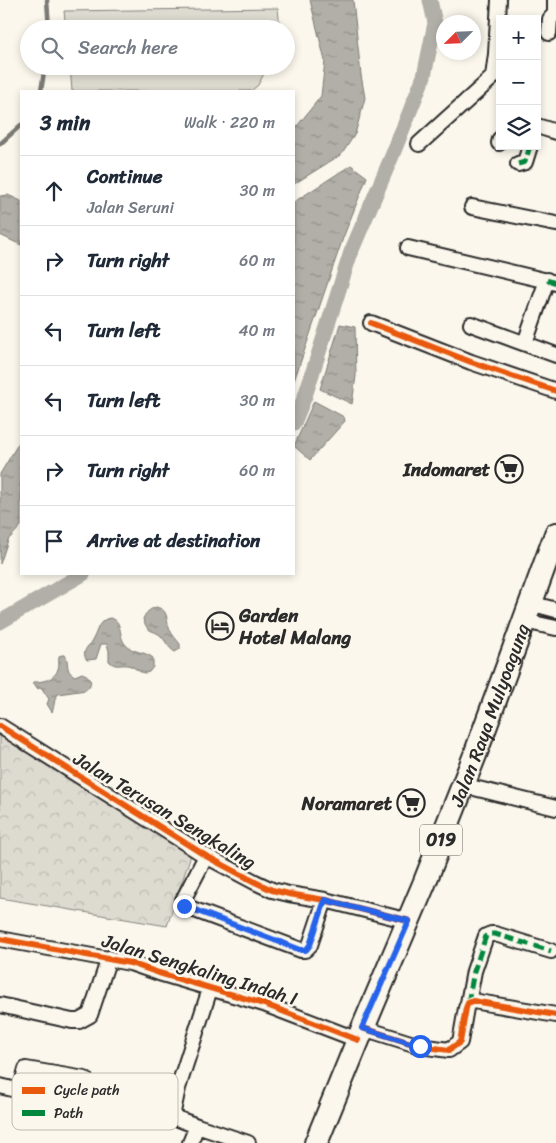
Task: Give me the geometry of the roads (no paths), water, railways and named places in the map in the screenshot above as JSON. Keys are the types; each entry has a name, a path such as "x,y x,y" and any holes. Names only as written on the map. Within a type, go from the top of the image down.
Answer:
{"main road":[{"name":"Jalan Raya Mulyoagung","path":"316,1143 360,1034 409,921 556,534"}],"street":[{"path":"496,60 499,0"},
{"path":"549,32 550,19 555,14 555,0"},
{"path":"419,144 496,78"},
{"path":"541,127 556,132"},
{"path":"518,164 525,162 529,150"},
{"path":"472,207 556,224"},
{"path":"408,248 551,281 525,343"},
{"path":"371,323 471,362 556,391"},
{"path":"471,324 556,355"},
{"path":"527,612 556,610"},
{"path":"527,612 556,628"},
{"name":"Jalan Terusan Sengkaling","path":"0,726 206,856 272,890 325,900 409,921"},
{"path":"462,785 556,808"},
{"path":"206,856 182,902 184,906 301,950 306,950 310,945 325,900"},
{"path":"551,951 495,934 486,936 474,971 468,1003 480,1001 556,1015"},
{"name":"Jalan Sengkaling Indah I","path":"0,939 130,963 360,1034 449,1050 460,1042 464,1015 468,1003"},
{"path":"0,1005 72,1021 84,1019 90,1015 109,958"},
{"path":"178,1088 210,989"},
{"path":"25,1073 26,1069 50,1073"},
{"path":"178,1119 248,1143"},
{"path":"190,1143 197,1126"}],"water":[{"path":"310,0 353,0 365,98 355,134 342,154 295,183 295,129 321,96 325,61"},
{"path":"351,165 367,177 343,238 295,378 295,201"},
{"path":"8,195 20,201 20,245 0,235 0,196"},
{"path":"340,324 355,327 356,376 352,404 320,389"},
{"path":"314,401 344,417 345,421 310,460 295,447"},
{"path":"20,441 20,527 8,540 0,564 0,474"},
{"path":"156,607 165,613 171,632 180,644 180,649 175,652 161,636 149,629 145,624 143,619 145,615"},
{"path":"110,618 114,619 119,625 123,640 128,647 153,658 153,667 149,672 143,673 130,666 111,663 109,661 107,644 101,644 96,659 87,660 85,657 86,649 101,623"},
{"path":"65,655 68,669 72,674 75,676 82,673 85,674 91,682 86,690 58,694 55,698 52,712 47,704 49,699 41,687 38,689 33,682 44,681 54,676 59,667 59,656"}],"waterway":[{"path":"47,0 48,20"},
{"path":"295,421 305,396 351,252 424,76 435,23 430,0"},
{"path":"41,90 44,75"},
{"path":"0,144 20,126"},
{"path":"0,622 81,575"}],"place":[{"name":"Indomaret","path":"509,469"},
{"name":"Garden Hotel Malang","path":"220,626"},
{"name":"Noramaret","path":"411,803"}]}
